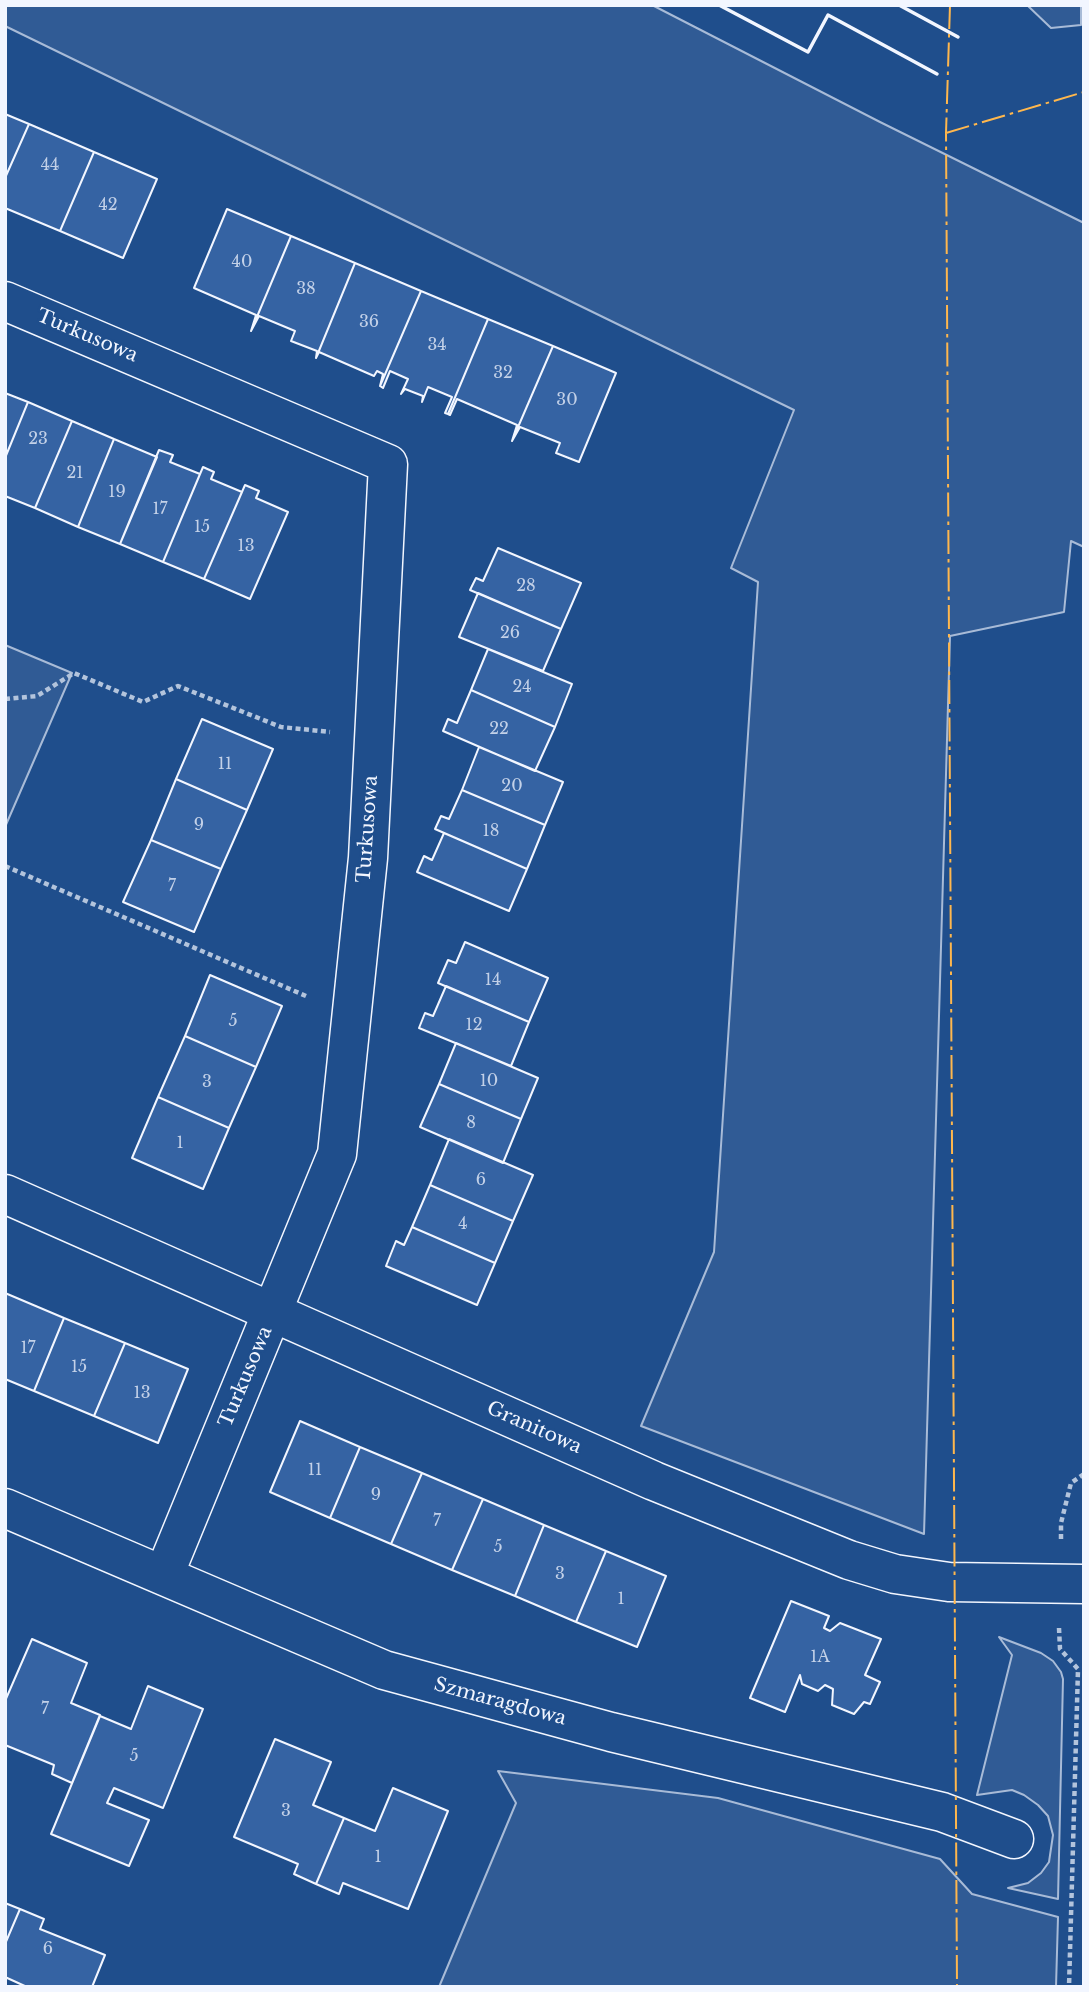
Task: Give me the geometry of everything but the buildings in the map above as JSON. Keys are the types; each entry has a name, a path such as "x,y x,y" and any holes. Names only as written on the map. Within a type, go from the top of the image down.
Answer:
{"street":[{"name":"Turkusowa","path":"5,301 388,464 368,858 337,1154 164,1576"},
{"name":"Granitowa","path":"5,1194 654,1480 849,1560 895,1574 949,1582 1084,1584"},
{"name":"Szmaragdowa","path":"5,1508 384,1670 611,1732 942,1812 1013,1839"}],"path":[{"path":"5,699 37,696 74,673 143,702 178,685 281,727 374,734"},
{"path":"5,866 351,1016"},
{"path":"1061,1542 1061,1523 1071,1483 1084,1474"},
{"path":"1058,1637 1059,1649 1078,1669 1069,1987"}],"shaded area":[{"path":"5,5 652,5 1084,223 1084,547 1071,541 1064,612 950,636 924,1534 641,1426 714,1252 758,582 731,568 794,410 5,26"},
{"path":"1027,5 1081,5 1081,25 1051,28"},
{"path":"5,645 72,673 5,827"},
{"path":"999,1637 1041,1653 1053,1661 1063,1679 1058,1899 1008,1888 1028,1883 1041,1873 1049,1862 1053,1835 1048,1816 1038,1805 1012,1790 977,1795 1012,1655"},
{"path":"498,1771 718,1798 940,1859 972,1894 1058,1917 1056,1987 439,1987 516,1803"}],"wall":[{"path":"719,5 808,52 828,15 937,74"},
{"path":"899,5 958,37"}],"power":[{"path":"950,5 946,133 957,1987"},
{"path":"946,133 1084,92"}]}
